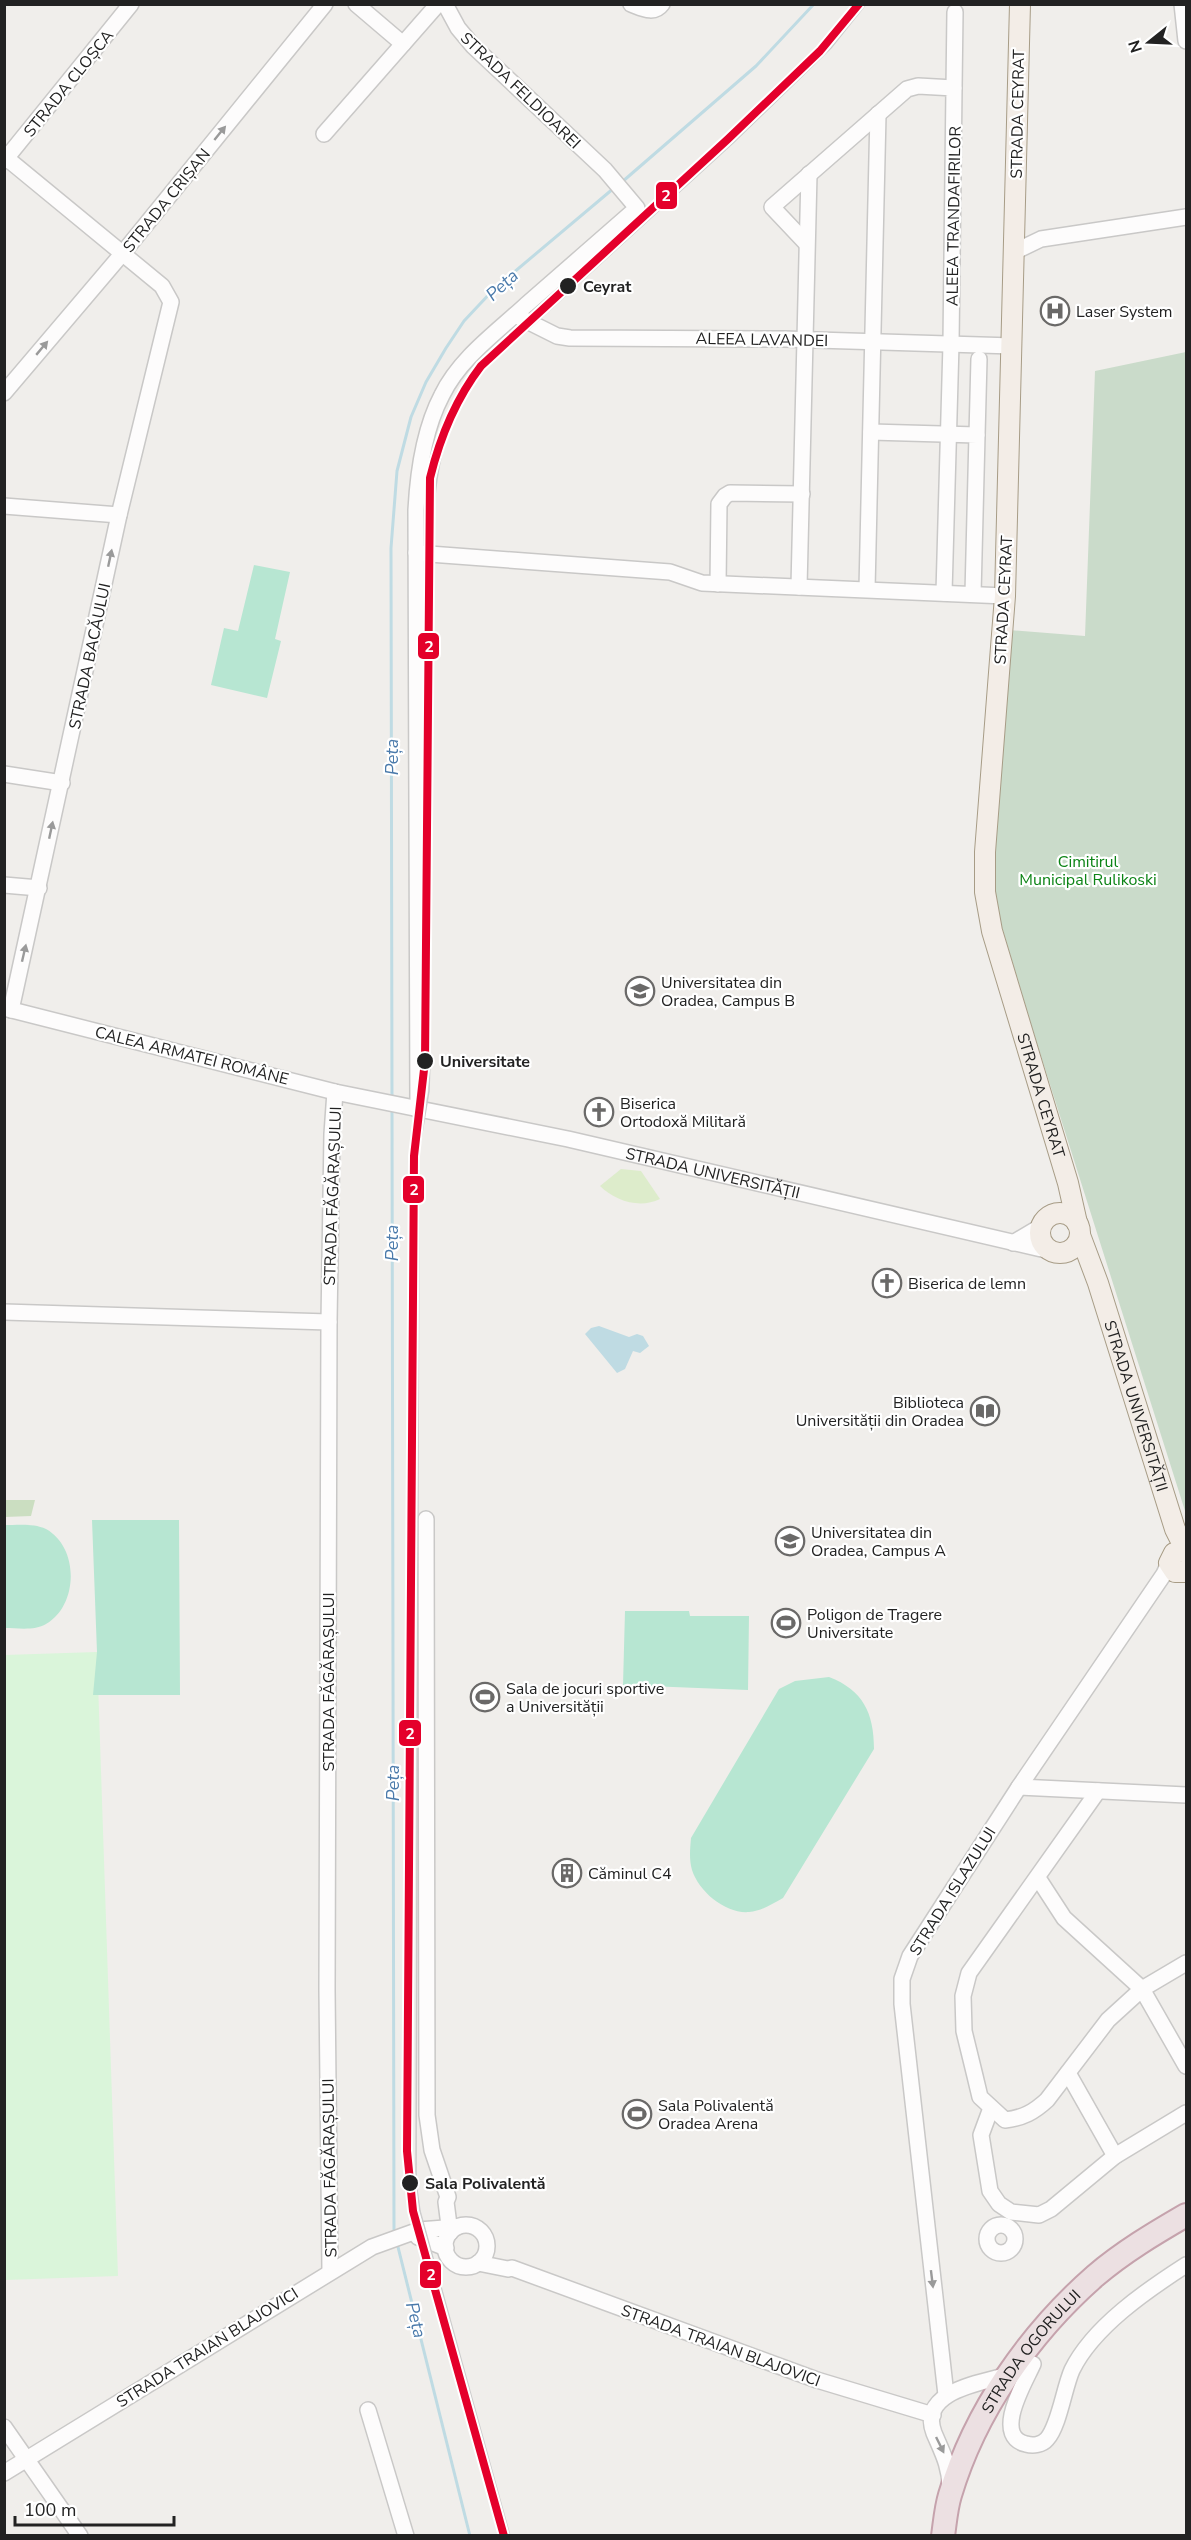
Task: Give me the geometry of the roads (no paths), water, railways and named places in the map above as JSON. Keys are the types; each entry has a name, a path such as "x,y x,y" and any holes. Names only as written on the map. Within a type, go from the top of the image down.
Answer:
{"highway":[{"name":"STRADA OGORULUI","path":"943,2535 950,2496 980,2422 1008,2375 1055,2316 1095,2277 1122,2255 1186,2215"},
{"name":"STRADA OGORULUI","path":"955,2535 980,2457 1009,2400 1033,2364 1057,2334 1103,2289 1129,2267 1186,2230"}],"main road":[{"name":"STRADA CEYRAT","path":"1020,4 1005,596 985,852 986,892 992,931 1068,1183 1078,1229"},
{"path":"1045,1222 1062,1213 1072,1218 1078,1229 1074,1247 1056,1252 1041,1241 1045,1222 1068,1183"},
{"name":"STRADA UNIVERSITĂȚII","path":"1078,1229 1098,1283 1175,1529 1179,1566"},
{"name":"STRADA UNIVERSITĂȚII","path":"1056,1252 1098,1283"}],"street":[{"name":"STRADA CLOȘCA","path":"5,158 131,4"},
{"name":"STRADA CRIȘAN","path":"4,393 122,254 325,4"},
{"path":"356,4 403,44"},
{"path":"324,134 438,4"},
{"name":"STRADA FELDIOAREI","path":"445,4 458,28 473,46 606,171 635,206 515,315"},
{"path":"631,4 657,8"},
{"path":"1182,4 1186,41"},
{"name":"ALEEA TRANDAFIRILOR","path":"944,593 951,344 955,12"},
{"path":"806,243 772,207 907,89 918,86 954,88"},
{"path":"867,590 878,114"},
{"path":"5,158 122,254"},
{"path":"799,587 809,174"},
{"path":"1014,252 1041,239 1186,217"},
{"path":"1015,230 1041,239"},
{"name":"STRADA BACĂULUI","path":"8,1009 39,888 120,515 171,302 162,286 122,254"},
{"path":"415,1109 417,482 426,440 441,395 454,374 515,315"},
{"name":"ALEEA LAVANDEI","path":"515,315 557,336 570,338 806,339 1013,346"},
{"path":"973,594 980,359"},
{"path":"871,432 977,435"},
{"path":"718,584 719,504 725,496 730,493 802,494"},
{"path":"5,509 120,515"},
{"path":"416,553 670,572 702,583 1005,596"},
{"path":"4,774 62,783"},
{"path":"4,885 39,888"},
{"name":"CALEA ARMATEI ROMÂNE","path":"8,1009 379,1102"},
{"name":"STRADA FĂGĂRAȘULUI","path":"330,2271 327,1990 329,1322 335,1092"},
{"name":"STRADA UNIVERSITĂȚII","path":"379,1102 568,1139 1056,1252"},
{"path":"1013,1243 1045,1222"},
{"path":"4,1312 329,1322"},
{"path":"426,1519 427,2115 432,2150 448,2197 446,2202 455,2232"},
{"name":"STRADA ISLAZULUI","path":"946,2395 902,2004 902,1979 910,1956 1019,1787 1179,1566"},
{"path":"1019,1787 1186,1795"},
{"path":"1098,1791 969,1973 963,1996 964,2031 980,2097 1005,2120 1020,2118 1035,2111 1047,2100 1108,2020 1142,1989 1186,1963"},
{"path":"1038,1878 1064,1918 1142,1989 1186,2066"},
{"path":"1068,2073 1115,2156"},
{"path":"991,2108 981,2135 990,2191 1009,2219 1040,2215 1051,2209 1115,2156 1186,2113"},
{"path":"448,2197 452,2198 457,2210 449,2257 465,2266 478,2263 486,2253 486,2239 481,2230 455,2232"},
{"name":"STRADA TRAIAN BLAJOVICI","path":"4,2473 372,2247 413,2234 418,2237 455,2232"},
{"name":"STRADA TRAIAN BLAJOVICI","path":"486,2239 511,2264 512,2268"},
{"name":"STRADA TRAIAN BLAJOVICI","path":"478,2263 512,2268 817,2380 933,2415"},
{"path":"1033,2364 1010,2420 1014,2436 1020,2442 1028,2445 1040,2444 1047,2440 1080,2356 1109,2324 1146,2292 1186,2265"},
{"path":"950,2496 948,2466 933,2427 933,2415 940,2400 965,2387 1008,2375"},
{"path":"368,2410 406,2535"},
{"path":"4,2427 80,2535"}],"water":[{"path":"599,1326 629,1337 637,1334 643,1336 649,1346 640,1353 633,1351 625,1369 617,1373 585,1334 591,1328"}],"waterway":[{"name":"Peța","path":"622,182 756,66 814,4"},
{"name":"Peța","path":"392,1100 391,548 397,471 411,417 426,382 464,321 494,289 614,188"},
{"name":"Peța","path":"392,1109 394,2233"},
{"name":"Peța","path":"397,2243 470,2536"}],"tram line":[{"path":"510,2536 420,2211 416,2183 419,1151 429,1091 430,1061 432,554 437,479 441,457 457,413 485,369 733,143 831,48 866,4"}],"place":[{"name":"Ceyrat","path":"568,286"},
{"name":"Laser System","path":"1055,311"},
{"name":"Universitatea din Oradea, Campus B","path":"640,991"},
{"name":"Universitate","path":"425,1061"},
{"name":"Biserica Ortodoxă Militară","path":"599,1112"},
{"name":"Biserica de lemn","path":"887,1283"},
{"name":"Biblioteca Universității din Oradea","path":"985,1411"},
{"name":"Universitatea din Oradea, Campus A","path":"790,1541"},
{"name":"Poligon de Tragere Universitate","path":"786,1623"},
{"name":"Sala de jocuri sportive a Universității","path":"485,1697"},
{"name":"Căminul C4","path":"567,1873"},
{"name":"Sala Polivalentă Oradea Arena","path":"637,2114"},
{"name":"Sala Polivalentă","path":"410,2183"}],"park label":[{"name":"Cimitirul Municipal Rulikoski","path":"1088,870"}]}
